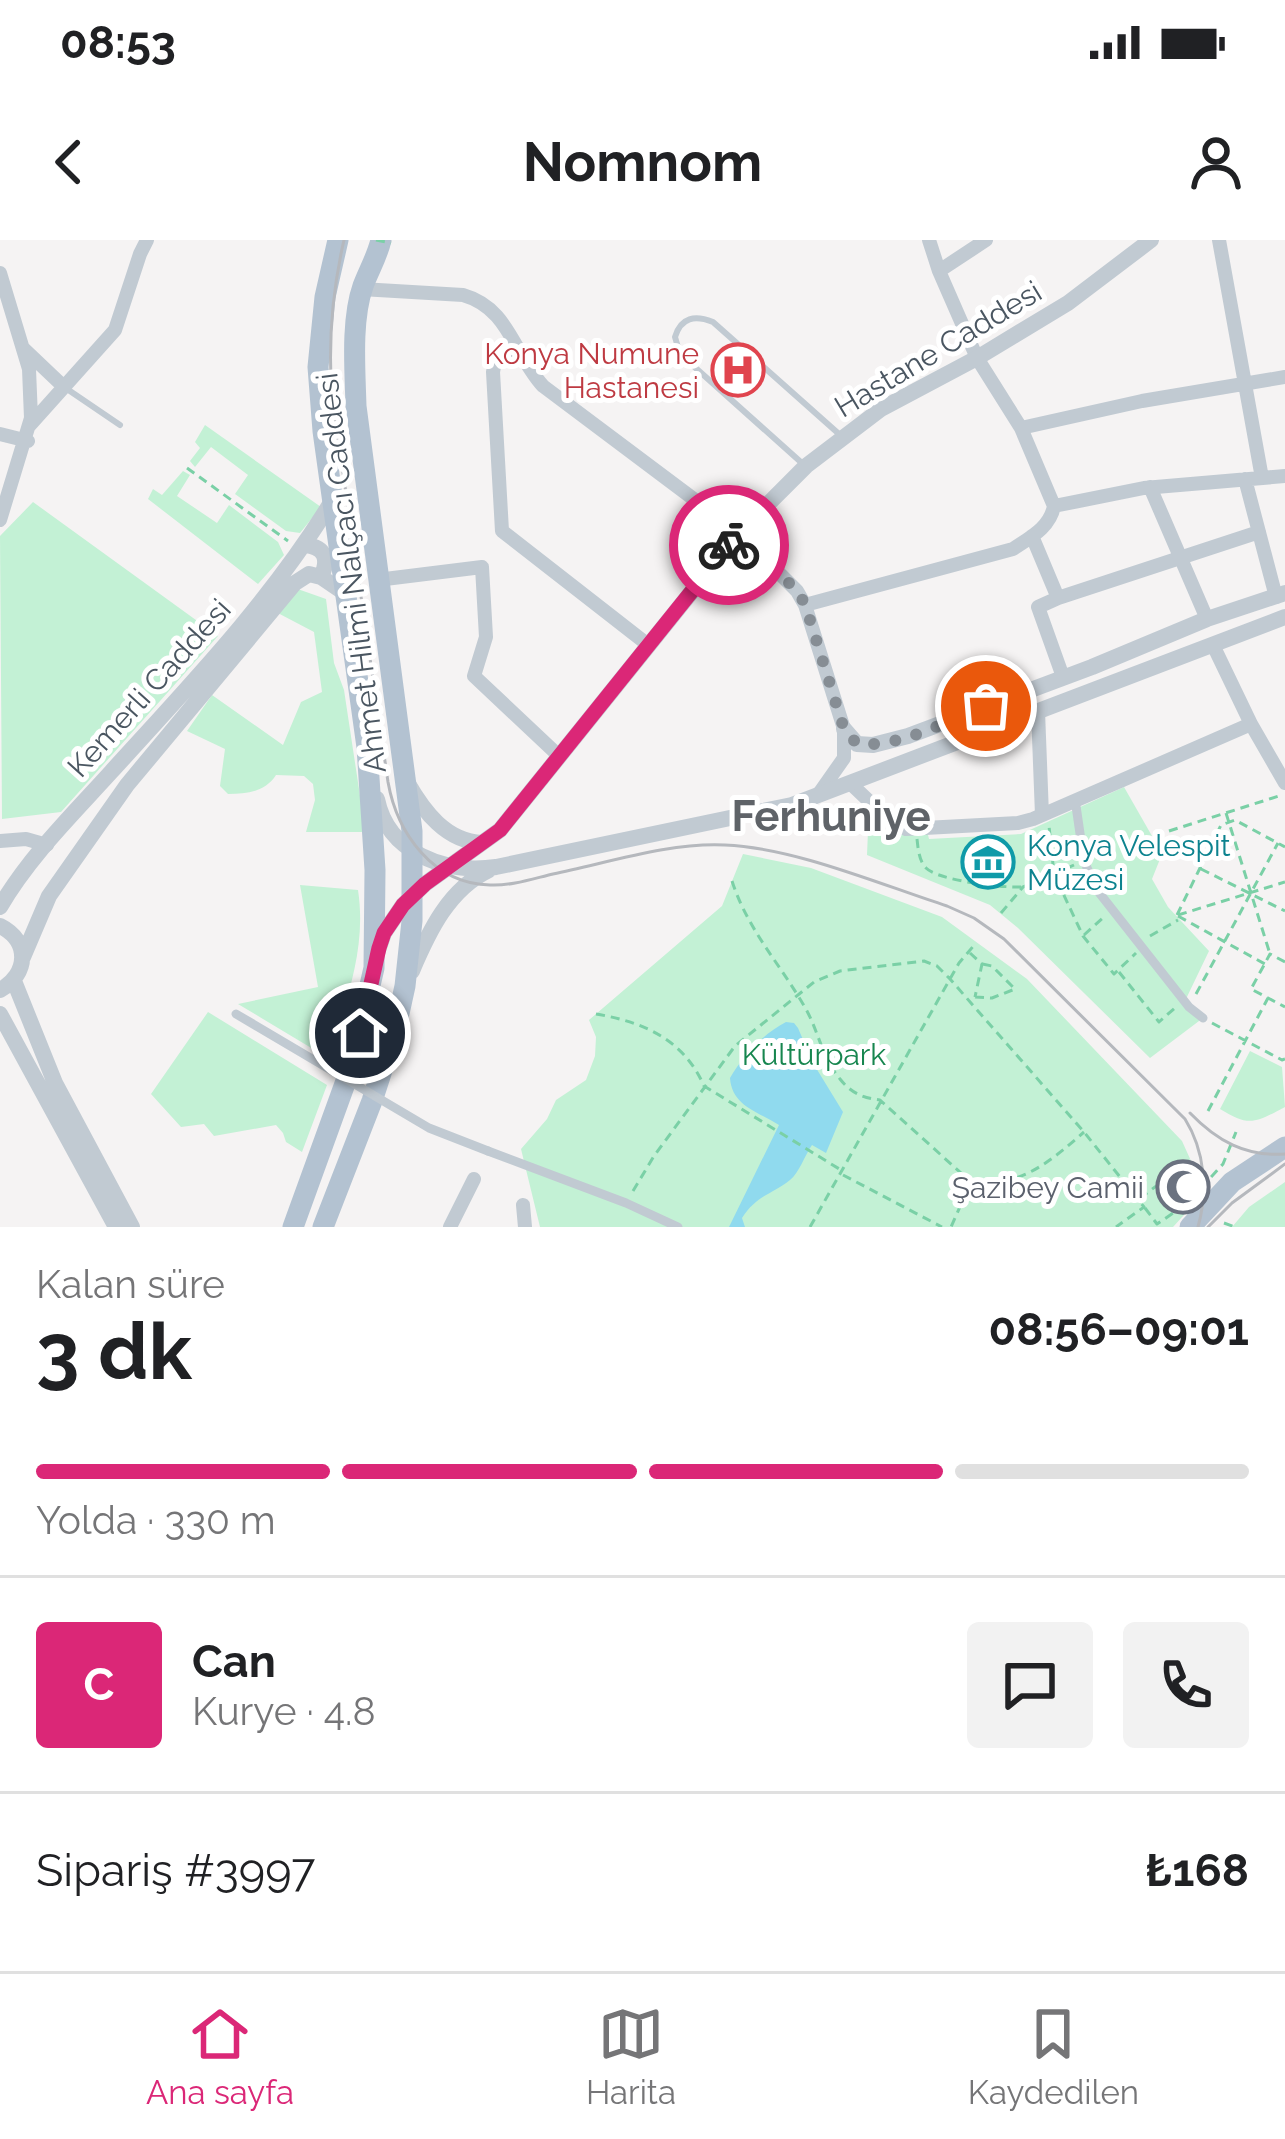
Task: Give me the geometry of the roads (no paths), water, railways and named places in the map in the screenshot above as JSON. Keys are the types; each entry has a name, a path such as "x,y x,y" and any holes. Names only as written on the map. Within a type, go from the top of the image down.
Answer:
{"main road":[{"name":"Ahmet Hilmi Nalçacı Caddesi","path":"293,1227 351,1067 374,968 375,870 367,747 322,430 318,367 325,297 338,240"},
{"name":"Ahmet Hilmi Nalçacı Caddesi","path":"323,1227 397,1027 412,895 405,779 356,406 355,340 362,289 383,241"},
{"path":"1190,1227 1232,1182 1285,1147"}],"street":[{"path":"27,436 115,329 148,240"},
{"path":"805,604 1013,549 1052,515 1051,500 1021,428 977,358 929,240"},
{"path":"939,271 986,240"},
{"name":"Hastane Caddesi","path":"412,895 500,830 739,533 806,466 900,398 1067,303 1151,240"},
{"path":"1219,240 1262,478"},
{"path":"0,273 29,369 27,436 0,520"},
{"path":"362,289 463,296 492,308 533,375 556,397 739,533 797,591 844,729 844,758 818,795"},
{"path":"516,348 495,360 493,372 502,531 647,644"},
{"path":"23,349 64,387"},
{"path":"1021,428 1285,377"},
{"path":"0,434 27,436"},
{"path":"1051,500 1285,476"},
{"path":"844,729 857,744 908,736 1208,619 1280,596 1245,479"},
{"path":"1150,488 1208,619"},
{"name":"Kemerli Caddesi","path":"0,908 46,845 243,626 303,548 332,500"},
{"path":"1063,677 1038,608 1259,532"},
{"path":"1032,536 1058,598"},
{"path":"303,548 315,546 324,553 327,565 322,577 346,594"},
{"path":"377,580 482,567 487,637 474,676 559,756"},
{"name":"Kemerli Caddesi","path":"7,986 22,966 49,896 127,785 295,583 309,574 322,577"},
{"path":"367,747 384,822 395,838 412,841 450,866 479,870 766,812 1285,616"},
{"path":"1213,645 1285,783"},
{"path":"1038,710 1045,814"},
{"path":"850,783 892,823 906,829 1018,823 1251,724"},
{"path":"868,798 875,773"},
{"path":"405,779 430,816 448,832 482,843"},
{"path":"1075,799 1084,861 1093,882 1140,946 1203,1018"},
{"path":"500,830 504,849 524,861"},
{"path":"0,842 26,839 46,845"},
{"path":"405,986 424,943 453,897 496,867"},
{"path":"374,968 384,933 412,895"},
{"path":"0,926 16,938 23,957"},
{"path":"7,986 132,1227"},
{"path":"236,1013 429,1128 678,1227"},
{"path":"0,1015 116,1227"},
{"path":"450,1227 474,1179"},
{"path":"523,1205 525,1227"}],"lane":[{"path":"806,466 680,354 675,337 684,321 693,317 712,322 842,436"},
{"path":"64,387 120,425"}],"water":[{"path":"786,1022 798,1028 843,1112 826,1153 812,1145 793,1177 748,1210 742,1218 745,1227 729,1227 779,1125 741,1101 730,1078 755,1046"}],"tram line":[{"path":"344,240 332,318 332,397 388,782 400,819 421,852 451,876 498,885 683,847 752,848 837,868 974,918 1004,939 1185,1119 1203,1172 1198,1227"},
{"path":"1190,1113 1233,1145 1258,1153 1285,1154"},
{"path":"1208,1227 1285,1164"}],"place":[{"name":"Konya Numune Hastanesi","path":"738,370"},
{"name":"Konya Velespit Müzesi","path":"988,862"},
{"name":"Şazibey Camii","path":"1183,1187"}],"district":[{"name":"Ferhuniye","path":"831,816"}],"park label":[{"name":"Kültürpark","path":"814,1054"}]}
